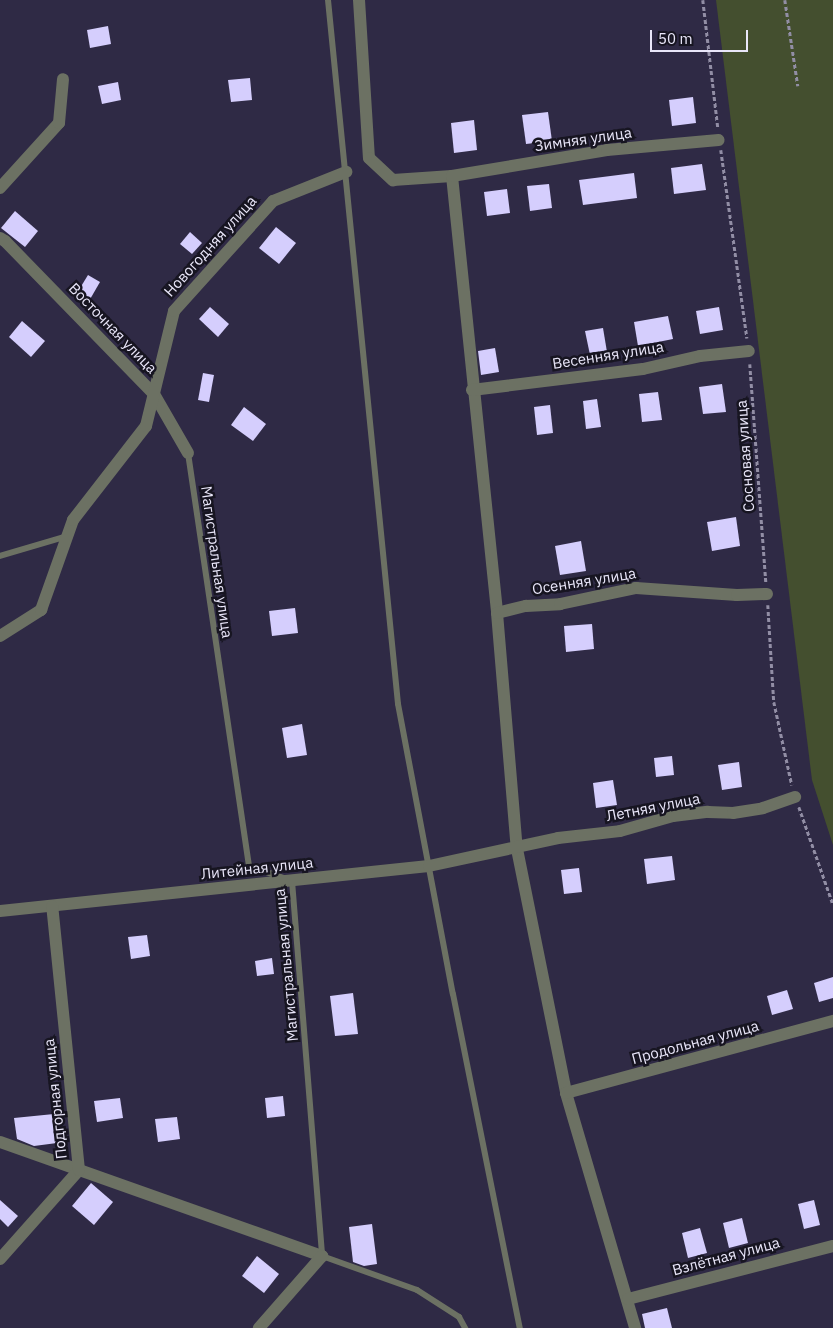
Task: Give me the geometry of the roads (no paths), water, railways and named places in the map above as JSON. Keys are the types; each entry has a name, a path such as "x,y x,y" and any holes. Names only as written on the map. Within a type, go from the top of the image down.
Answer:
{"street":[{"name":"Зимняя улица","path":"359,0 369,158 393,180 452,176 607,150 719,140"},
{"path":"0,188 59,123 63,79"},
{"name":"Новогодняя улица","path":"0,636 41,610 73,520 146,426 174,311 274,201 346,172"},
{"path":"452,176 472,390 497,613 517,849 566,1093 635,1328"},
{"name":"Восточная улица","path":"0,238 154,394 188,453"},
{"name":"Весенняя улица","path":"472,390 643,369 700,356 748,351"},
{"name":"Осенняя улица","path":"497,613 526,606 560,604 636,588 737,595 767,594"},
{"name":"Летняя улица","path":"517,849 558,838 620,831 674,816 708,812 733,813 763,808 795,796"},
{"name":"Литейная улица","path":"0,911 429,866 517,849"},
{"name":"Подгорная улица","path":"0,1259 78,1170 52,906"},
{"name":"Продольная улица","path":"566,1093 833,1021"},
{"path":"0,1142 322,1256 259,1328"},
{"name":"Взлётная улица","path":"628,1299 833,1246"}],"lane":[{"path":"328,0 398,704 520,1328"},
{"name":"Магистральная улица","path":"188,453 249,866 292,880 322,1256"},
{"path":"0,556 67,536"},
{"path":"322,1256 417,1290 458,1318 465,1328"}]}
